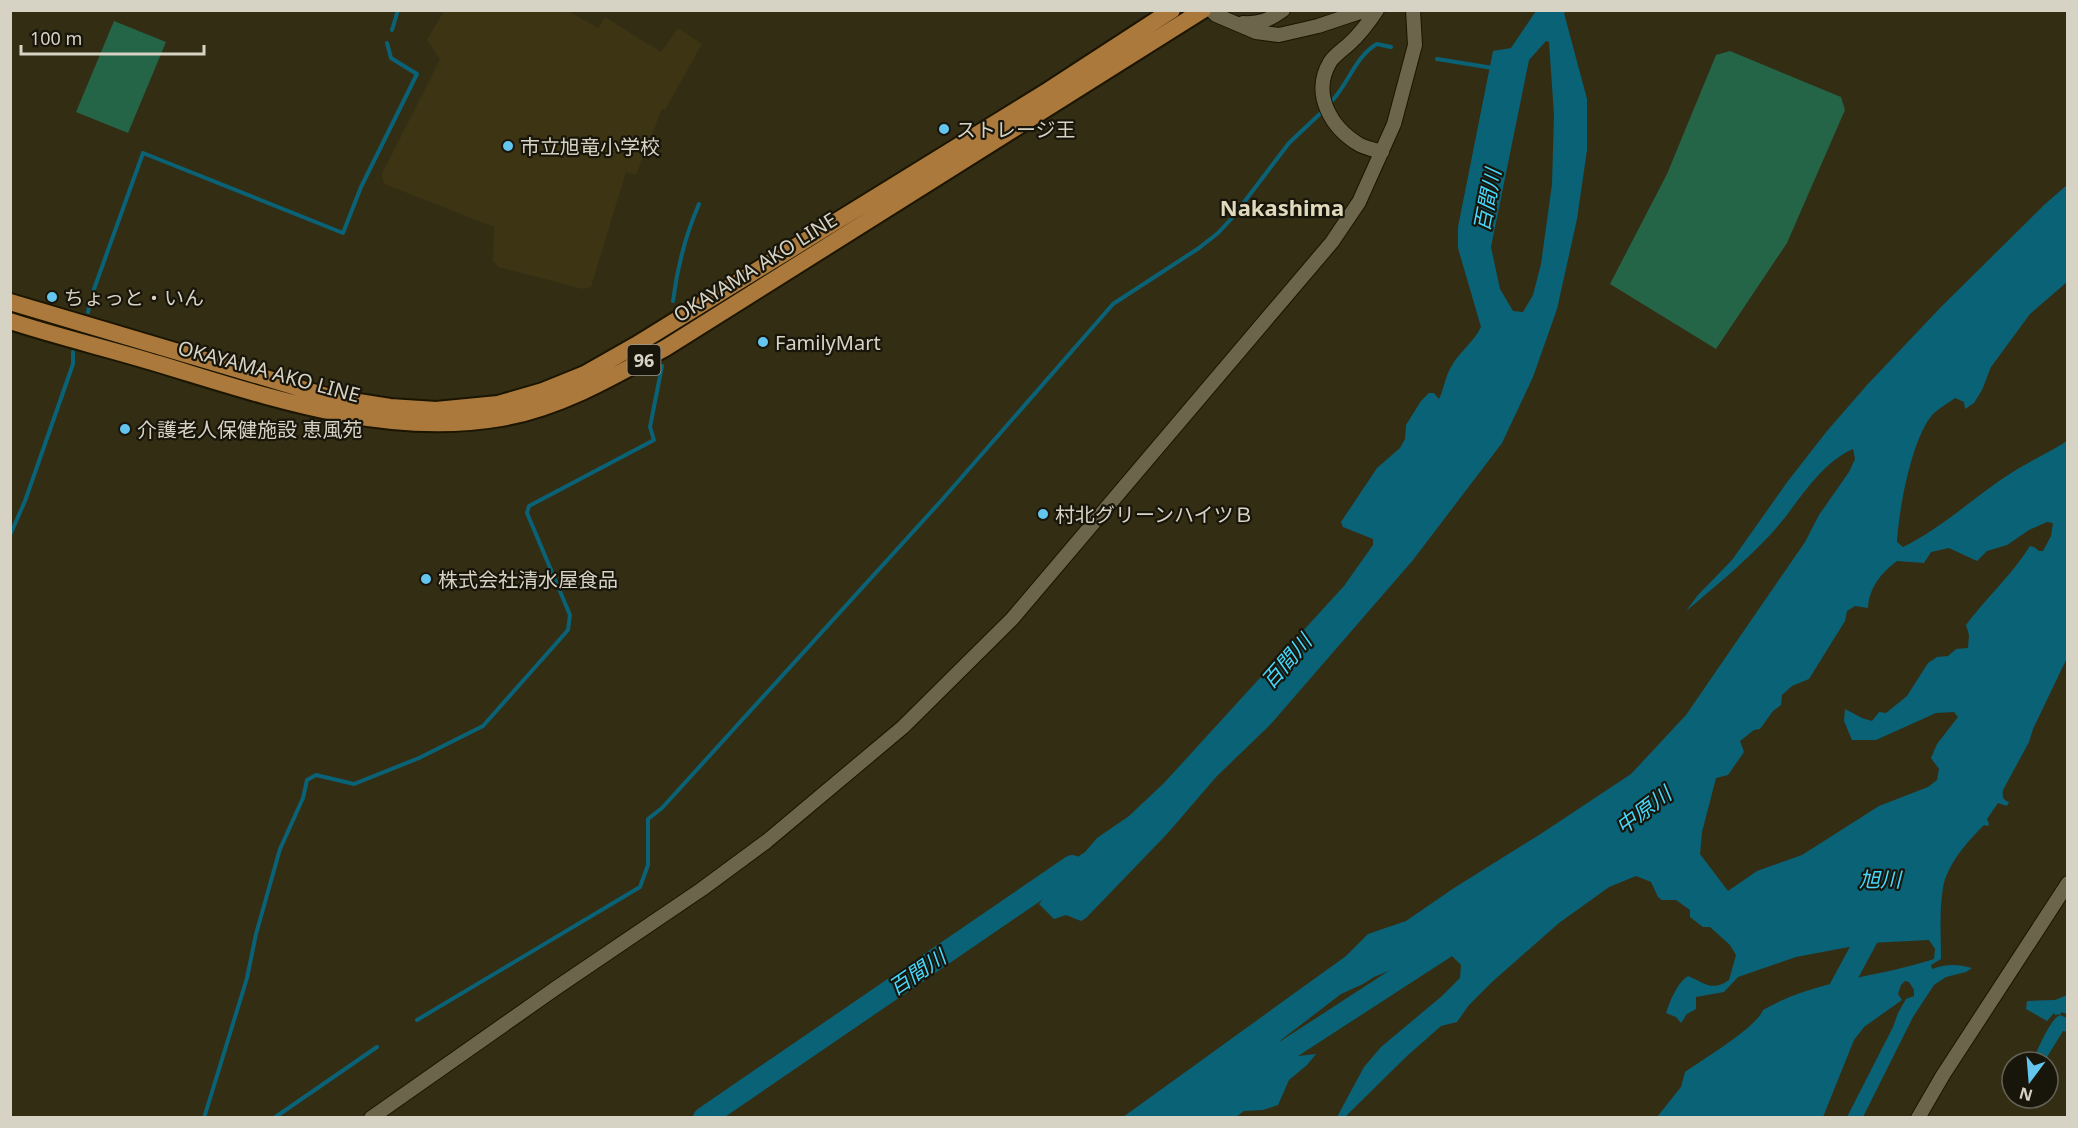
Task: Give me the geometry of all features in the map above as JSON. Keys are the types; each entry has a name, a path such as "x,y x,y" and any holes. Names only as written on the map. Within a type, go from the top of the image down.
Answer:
{"main road":[{"name":"OKAYAMA AKO LINE","path":"10,302 333,398 390,407 436,410 498,404 543,391 585,374 636,345 1049,90 1172,10"},
{"name":"OKAYAMA AKO LINE","path":"10,321 330,412 388,421 436,424 501,418 548,405 592,388 667,347 1203,10"}],"street":[{"path":"1210,10 1216,15 1256,32 1279,35 1359,13"},
{"path":"1232,22 1257,24 1283,10"},
{"path":"1377,10 1363,31 1331,60 1323,79 1322,97 1327,111 1341,129 1361,145 1382,152"},
{"path":"371,1118 702,889 767,841 903,727 1012,619 1332,242 1359,202 1394,124 1415,45 1413,10"},
{"path":"1918,1118 1943,1075 2067,883"}],"shaded area":[{"path":"444,11 568,11 598,28 605,17 661,52 678,28 702,44 665,110 662,109 636,175 626,172 591,287 583,289 498,267 493,260 494,227 384,184 382,174 440,59 427,40"}],"green space":[{"path":"114,21 166,42 128,133 76,112"},
{"path":"1730,51 1841,97 1845,110 1787,243 1716,349 1610,284 1667,174 1716,55"}],"water":[{"path":"1536,11 1568,11 1564,13 1587,99 1587,150 1577,219 1557,309 1533,377 1502,443 1413,560 1270,725 1217,776 1167,834 1086,918 1081,921 1066,915 1054,919 1039,904 1049,891 1045,879 1085,852 1097,838 1129,816 1164,783 1344,586 1373,545 1373,539 1343,527 1341,522 1377,468 1400,448 1405,439 1406,425 1421,401 1429,393 1434,393 1439,399 1451,367 1481,327 1458,248 1458,227 1493,51 1511,48","holes":["1546,41 1549,42 1554,115 1552,184 1541,264 1533,295 1523,312 1513,311 1500,289 1491,247 1529,60"]},
{"name":"旭川","path":"2067,185 2067,282 2030,314 1991,367 1974,403 1965,409 1964,402 1955,398 1932,415 1918,441 1907,476 1897,542 1903,547 1917,539 1945,522 2011,473 2067,441 2067,658 2029,742 2003,790 2003,798 2009,802 2007,806 1998,803 1987,819 1988,826 1984,825 1965,846 1945,879 1940,924 1941,959 1931,965 1932,969 1952,965 1972,968 1966,972 1946,977 1934,985 1913,1017 1863,1117 1847,1117 1898,1013 1906,999 1914,996 1914,990 1909,982 1905,981 1901,985 1898,994 1902,1000 1864,1027 1854,1040 1823,1117 1657,1117 1681,1087 1685,1072 1740,1034 1759,1017 1763,1010 1825,985 1934,959 1935,949 1929,940 1870,943 1796,957 1738,977 1724,992 1696,997 1696,1009 1687,1014 1681,1023 1676,1017 1666,1013 1680,983 1688,976 1708,985 1723,984 1729,980 1736,955 1730,945 1710,927 1703,927 1690,917 1690,910 1676,900 1662,900 1658,897 1651,882 1636,876 1609,887 1559,923 1492,982 1469,1005 1457,1022 1441,1026 1345,1117 1337,1117 1364,1067 1381,1047 1460,978 1461,965 1450,954 1410,962 1374,977 1341,994 1281,1040 1272,1051 1274,1056 1280,1058 1316,1054 1289,1080 1278,1105 1263,1110 1244,1111 1236,1117 1123,1117 1346,956 1368,934 1406,921 1631,774 1686,715 1805,542 1819,515 1849,472 1855,459 1853,449 1829,465 1761,544 1686,611 1698,595 1732,560 1788,481 1867,385 1940,308","holes":["2047,522 2053,523 2051,536 2043,551 2030,546 1966,625 1969,635 1968,648 1956,649 1948,656 1937,657 1928,663 1907,696 1886,713 1879,712 1872,721 1845,709 1844,721 1852,740 1876,740 1936,713 1954,712 1958,717 1937,744 1931,758 1939,769 1937,780 1928,787 1879,806 1802,855 1757,871 1728,891 1700,854 1702,832 1716,778 1728,775 1744,752 1740,741 1754,730 1760,729 1773,711 1781,705 1782,695 1792,686 1809,679 1845,621 1847,611 1855,606 1868,608 1877,582 1897,561 1924,563 1931,552 1949,548 1977,561 1987,551 2007,545 2029,530"]},
{"path":"2067,995 2067,1014 2061,1012 2055,1015 2054,1013 2047,1021 2026,1009 2027,1001 2055,1000"},
{"path":"2060,1015 2067,1018 2067,1032 2063,1031 2051,1050 2038,1050 2049,1028"}],"waterway":[{"path":"392,30 398,10"},
{"path":"94,289 143,153 343,233 361,187 417,74 391,58 387,43"},
{"path":"1329,104 1369,49 1377,44 1391,47"},
{"path":"1437,59 1493,68"},
{"path":"417,1020 640,887 648,865 648,819 662,808 941,501 1113,304 1218,233 1289,143 1324,110"},
{"path":"673,301 683,252 699,204"},
{"path":"88,312 90,303"},
{"path":"10,535 25,501 73,364 73,352"},
{"path":"204,1118 247,978 256,934 280,849 303,798 307,780 316,775 354,784 419,758 483,726 568,630 570,615 527,513 529,506 654,440 650,427 662,366"},
{"name":"百間川","path":"704,1118 1072,866"},
{"name":"旭川","path":"1831,1005 1878,918"},
{"name":"中原川","path":"1250,1074 1452,943"},
{"path":"274,1118 377,1047"}],"place":[{"name":"ストレージ王","path":"944,129"},
{"name":"市立旭竜小学校","path":"508,146"},
{"name":"ちょっと・いん","path":"52,297"},
{"name":"FamilyMart","path":"763,342"},
{"name":"介護老人保健施設 恵風苑","path":"125,429"},
{"name":"村北グリーンハイツＢ","path":"1043,514"},
{"name":"株式会社清水屋食品","path":"426,579"}],"district":[{"name":"Nakashima","path":"1282,207"}]}
